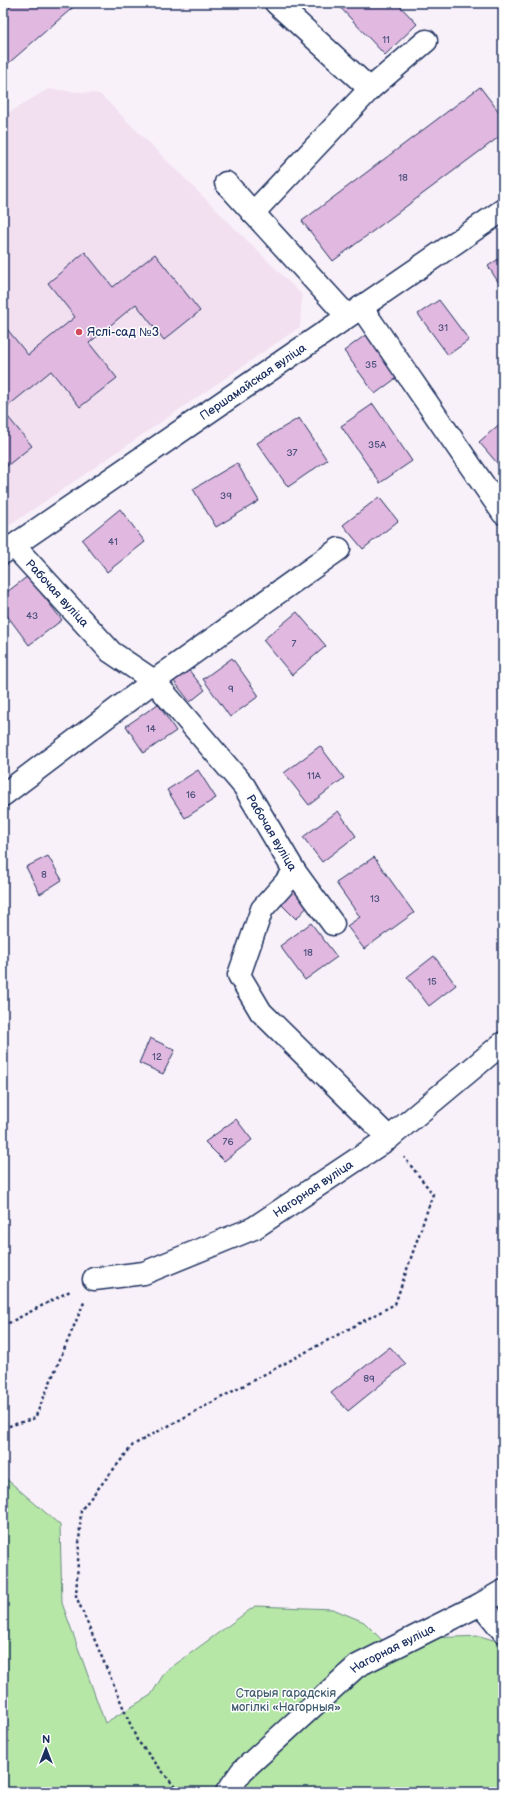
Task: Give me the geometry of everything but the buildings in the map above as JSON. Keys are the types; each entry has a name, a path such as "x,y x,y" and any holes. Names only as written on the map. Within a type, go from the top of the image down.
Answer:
{"street":[{"path":"276,3 370,88"},
{"path":"253,213 370,88 426,41"},
{"path":"226,183 253,213 354,311 503,513"},
{"name":"Першамайская вуліца","path":"8,550 503,210"},
{"path":"3,795 154,681 339,549"},
{"name":"Рабочая вуліца","path":"8,550 111,652 154,681 244,786 295,872 262,909 239,975 261,1012 389,1138"},
{"path":"295,872 333,924"},
{"name":"Нагорная вуліца","path":"94,1278 144,1273 254,1228 389,1138 503,1043"},
{"name":"Нагорная вуліца","path":"227,1792 242,1771 357,1666 481,1604 503,1591"},
{"path":"481,1604 503,1631"}],"path":[{"path":"179,1792 137,1740 76,1596 81,1510 133,1445 395,1304 433,1194 389,1138"},
{"path":"3,1326 94,1278"},
{"path":"3,1428 35,1418 94,1278"}],"shaded area":[{"path":"48,89 100,94 302,295 300,327 3,530 3,116"}],"green space":[{"name":"Старыя гарадскія могілкі «Нагорныя»","path":"3,1476 60,1525 62,1603 105,1723 151,1695 165,1672 255,1606 333,1609 364,1622 382,1640 480,1636 503,1643 503,1792 3,1792"}],"place":[{"name":"Яслі-сад №3","path":"79,332"}]}
